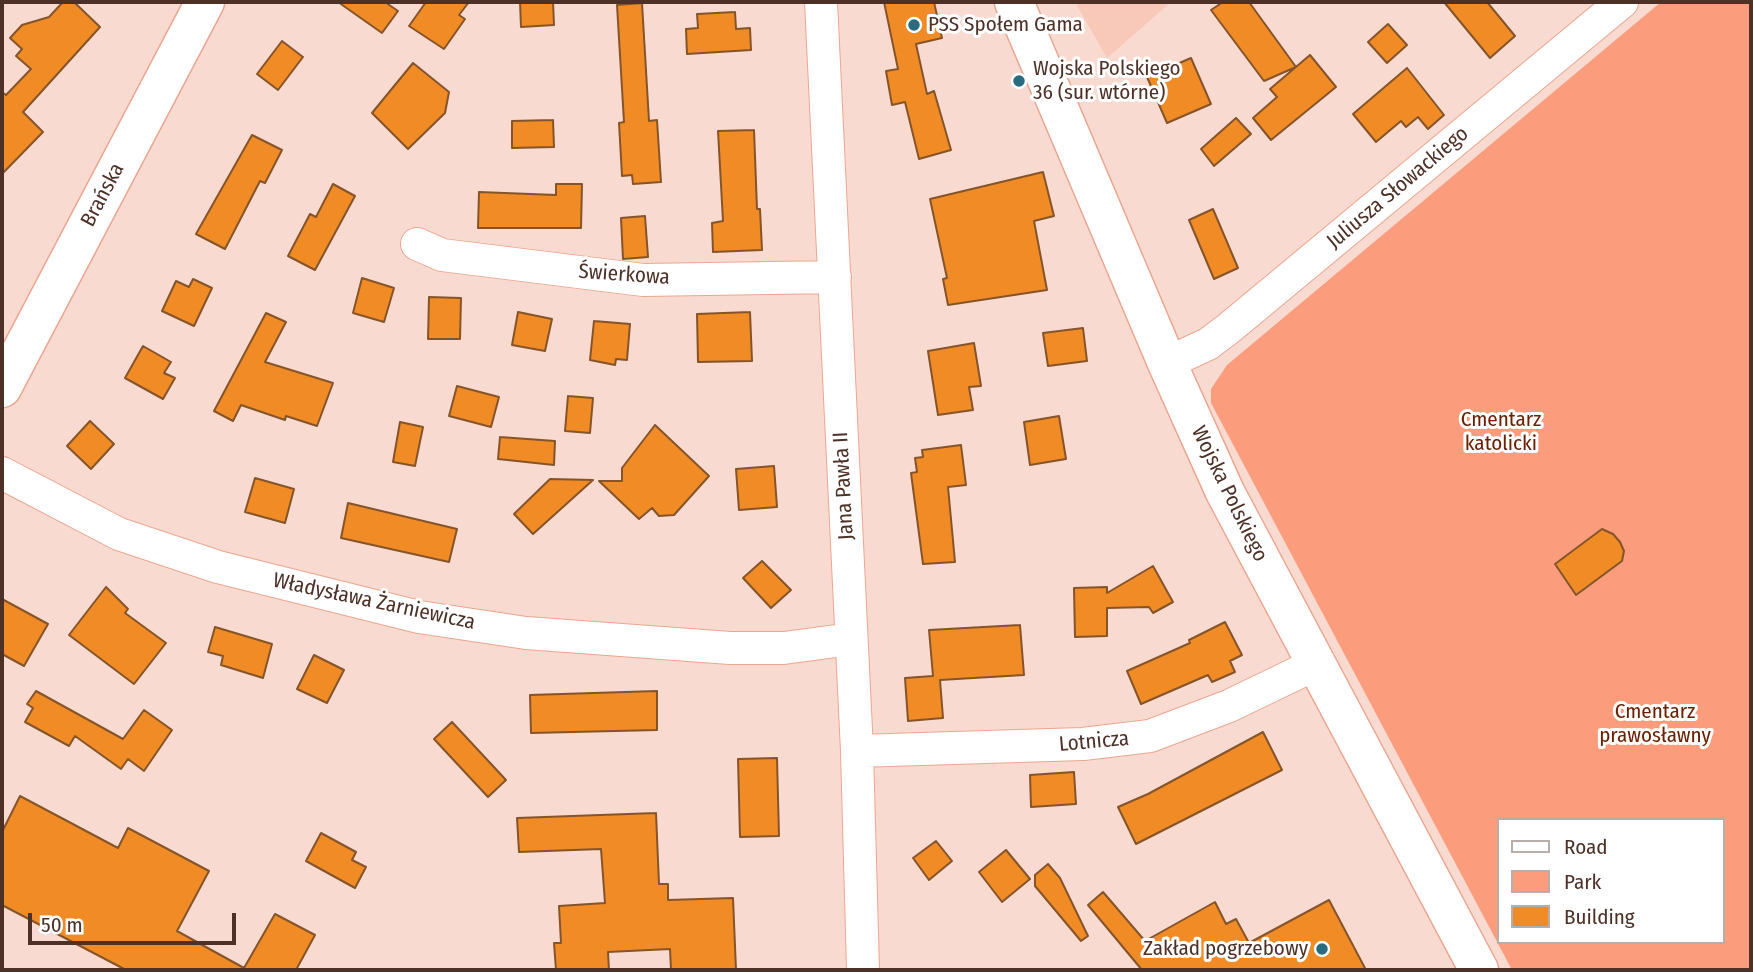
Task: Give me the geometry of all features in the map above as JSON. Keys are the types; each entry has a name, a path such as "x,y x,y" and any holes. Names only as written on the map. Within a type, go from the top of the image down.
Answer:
{"main road":[{"name":"Brańska","path":"2,388 205,2"},
{"name":"Wojska Polskiego","path":"1014,2 1167,363 1226,492 1479,970"}],"street":[{"name":"Jana Pawła II","path":"821,2 857,751 863,970"},
{"name":"Juliusza Słowackiego","path":"1167,363 1208,344 1228,329 1622,2"},
{"name":"Świerkowa","path":"417,244 442,255 643,280 835,277"},
{"name":"Władysława Żarniewicza","path":"2,473 119,534 218,566 419,617 526,633 730,648 784,648 851,639"},
{"name":"Lotnicza","path":"857,751 1083,744 1150,737 1229,706 1316,664"}],"shaded area":[{"path":"1075,2 1171,2 1107,58"}],"green space":[{"name":"Cmentarz katolicki","path":"1661,2 1751,2 1751,970 1512,970 1498,944 1725,944 1725,818 1498,818 1498,944 1211,403 1211,389 1227,365"}],"building":[{"path":"63,2 74,2 100,27 23,112 43,132 2,174 2,92 6,95 31,69 16,56 22,49 10,38 22,25 49,17"},
{"path":"338,2 385,2 398,11 382,33"},
{"path":"426,2 469,2 459,15 465,19 444,49 409,26"},
{"path":"520,2 553,2 554,25 521,27"},
{"path":"884,2 934,2 942,38 916,44 927,94 934,91 951,150 919,159 905,102 892,105 886,71 898,69"},
{"path":"1223,2 1249,2 1296,67 1264,81 1211,10"},
{"path":"1444,2 1487,2 1515,36 1490,58"},
{"path":"642,3 649,121 657,120 661,182 633,184 632,175 622,176 619,123 624,122 617,5"},
{"path":"735,12 736,29 750,28 751,50 687,54 686,29 698,28 697,14"},
{"path":"1388,24 1407,45 1387,63 1368,42"},
{"path":"282,41 303,57 278,90 257,74"},
{"path":"1310,55 1336,87 1271,140 1253,118 1277,97 1270,89"},
{"path":"1191,58 1211,104 1167,123 1147,77"},
{"path":"413,63 449,92 445,113 408,149 372,113"},
{"path":"1407,68 1444,115 1428,129 1418,117 1406,127 1401,121 1376,142 1353,114"},
{"path":"1236,118 1251,134 1214,166 1201,149"},
{"path":"553,120 554,147 512,148 512,121"},
{"path":"754,130 757,209 760,209 762,250 713,252 712,223 723,221 718,131"},
{"path":"252,135 282,150 265,183 260,181 225,249 196,234"},
{"path":"1043,172 1054,216 1034,221 1047,290 948,305 943,279 947,278 930,199"},
{"path":"333,184 355,196 315,270 288,256 310,214 316,217"},
{"path":"556,184 582,184 581,228 478,228 479,192 556,195"},
{"path":"1213,209 1238,268 1214,279 1189,220"},
{"path":"645,216 648,257 623,259 621,218"},
{"path":"362,278 394,288 384,322 353,313"},
{"path":"193,279 212,288 194,326 162,311 176,281 189,287"},
{"path":"429,297 461,298 460,339 428,339"},
{"path":"518,312 552,319 545,351 512,345"},
{"path":"750,312 752,361 698,362 697,314"},
{"path":"266,313 286,322 265,362 333,383 317,426 286,416 285,420 241,405 233,421 214,411"},
{"path":"594,321 630,324 627,360 616,359 615,365 590,360"},
{"path":"1083,328 1087,361 1048,366 1043,333"},
{"path":"974,343 981,386 969,387 973,410 938,415 928,351"},
{"path":"143,346 171,362 164,373 175,378 163,399 125,378"},
{"path":"457,386 499,397 491,427 449,416"},
{"path":"568,396 593,398 590,433 565,431"},
{"path":"1059,416 1066,459 1030,465 1024,422"},
{"path":"90,421 114,444 91,469 67,446"},
{"path":"400,422 423,427 415,466 393,462"},
{"path":"655,425 709,476 674,515 659,516 652,508 639,519 599,481 622,481 622,468"},
{"path":"500,437 555,441 554,465 498,459"},
{"path":"961,445 966,485 948,487 955,562 923,564 911,473 917,472 915,458 923,457 922,450"},
{"path":"774,466 777,507 739,510 736,469"},
{"path":"255,478 294,489 285,523 245,512"},
{"path":"550,479 593,480 533,534 514,514"},
{"path":"348,503 457,529 449,562 341,538"},
{"path":"1602,529 1613,534 1620,542 1624,551 1622,561 1576,595 1555,564"},
{"path":"762,561 791,590 771,608 743,578"},
{"path":"1153,566 1173,602 1153,613 1149,607 1107,608 1107,636 1075,637 1074,588 1107,587 1107,593"},
{"path":"106,587 128,609 125,613 166,643 134,684 69,635"},
{"path":"2,599 48,624 24,666 2,654"},
{"path":"1225,622 1242,655 1230,661 1235,672 1212,682 1208,675 1141,704 1127,671 1190,643 1189,640"},
{"path":"1020,625 1024,675 940,680 943,718 908,721 905,678 933,676 929,630"},
{"path":"215,627 272,644 263,678 221,665 223,656 208,652"},
{"path":"314,655 344,670 327,703 297,689"},
{"path":"36,691 123,739 144,710 172,730 144,771 128,759 121,769 75,736 69,746 25,722 33,708 27,704"},
{"path":"657,691 657,730 531,733 530,695"},
{"path":"452,722 506,780 488,797 434,739"},
{"path":"1263,732 1282,770 1136,844 1118,807 1148,794"},
{"path":"777,758 779,836 740,837 738,759"},
{"path":"1074,772 1076,804 1031,807 1030,775"},
{"path":"20,796 118,848 128,828 209,871 177,931 244,968 275,914 315,935 296,970 126,970 2,905 2,832"},
{"path":"656,813 659,884 668,884 668,900 733,898 736,970 671,970 670,949 608,952 609,970 556,970 554,943 561,943 559,906 605,903 601,849 519,852 517,818"},
{"path":"321,833 356,852 352,860 366,867 355,888 306,861"},
{"path":"936,841 952,861 929,880 913,858"},
{"path":"1006,850 1030,879 1002,902 979,872"},
{"path":"1048,864 1060,878 1088,936 1081,941 1035,886 1035,875"},
{"path":"1103,892 1145,941 1215,902 1226,924 1236,919 1249,943 1329,900 1366,970 1142,970 1088,905"}],"place":[{"name":"PSS Społem Gama","path":"914,25"},
{"name":"Wojska Polskiego 36 (sur. wtórne)","path":"1019,81"},
{"name":"Zakład pogrzebowy","path":"1322,949"}],"park label":[{"name":"Cmentarz prawosławny","path":"1655,724"}]}
